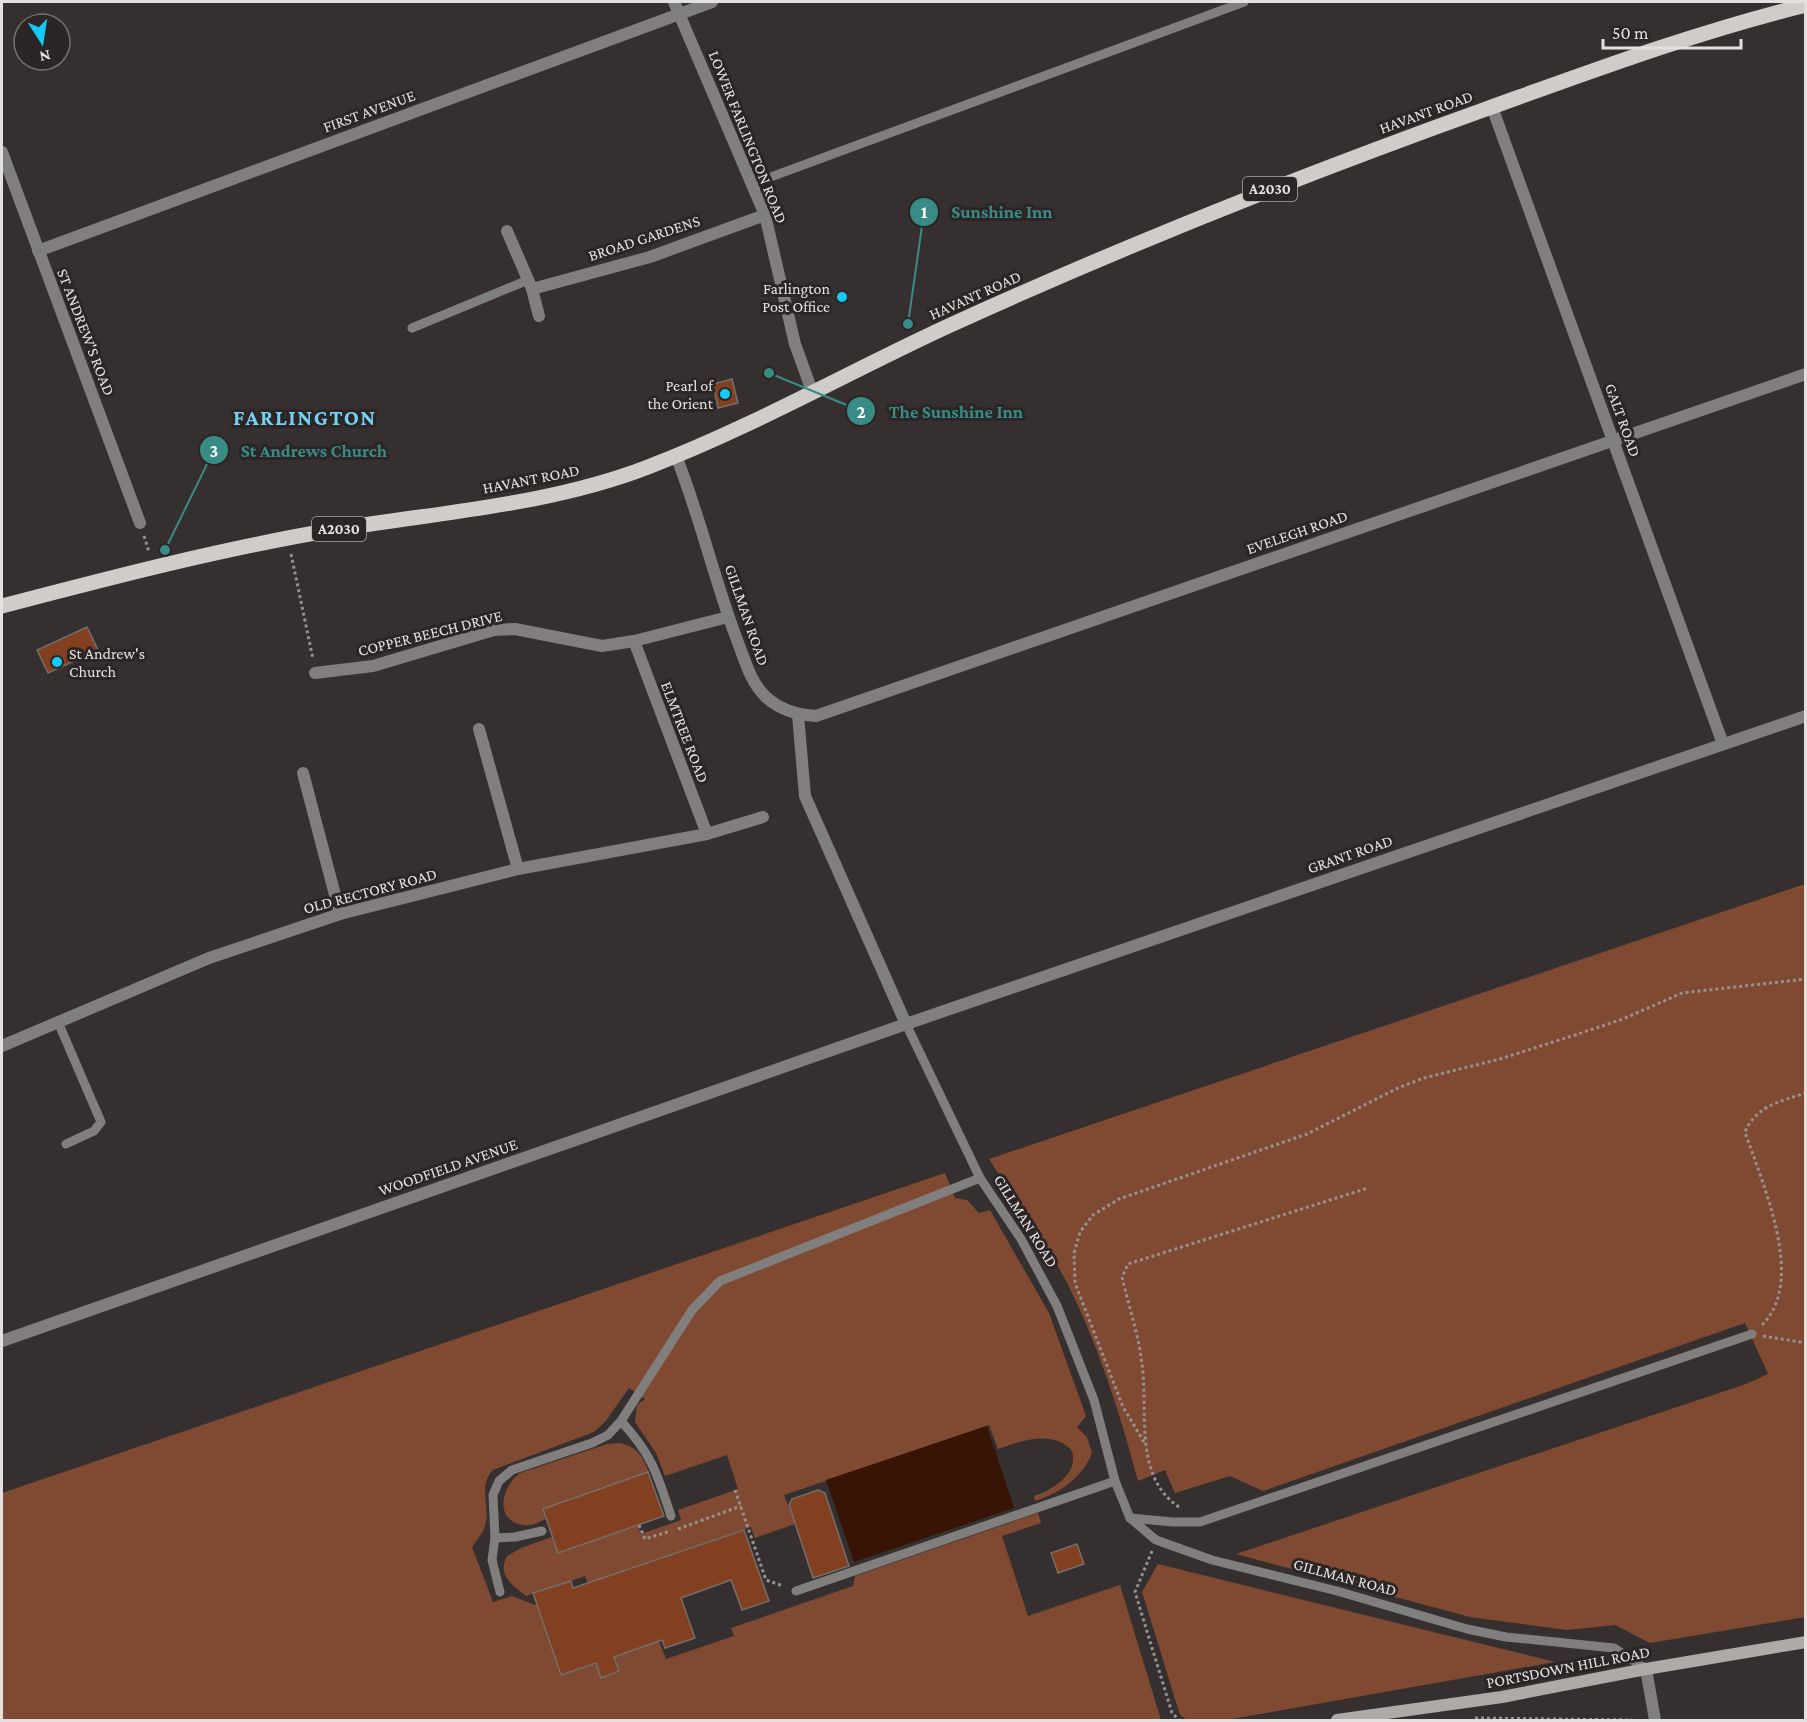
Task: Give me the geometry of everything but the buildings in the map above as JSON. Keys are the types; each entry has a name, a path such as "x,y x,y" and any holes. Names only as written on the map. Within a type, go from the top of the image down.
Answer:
{"main road":[{"name":"HAVANT ROAD","path":"1742,20 1779,2"},
{"name":"HAVANT ROAD","path":"2,606 154,565 334,530 533,498 619,478 676,456 1023,292 1198,217 1613,63 1742,20 1806,5"},
{"name":"PORTSDOWN HILL ROAD","path":"1337,1720 1502,1697 1646,1669 1806,1642"}],"street":[{"name":"LOWER FARLINGTON ROAD","path":"674,2 765,215 795,344 812,391"},
{"name":"FIRST AVENUE","path":"38,251 712,2"},
{"name":"GALT ROAD","path":"1492,107 1723,744"},
{"name":"ST ANDREW'S ROAD","path":"2,152 140,523"},
{"name":"BROAD GARDENS","path":"530,285 650,257 765,215"},
{"path":"507,231 530,285 539,316"},
{"name":"EVELEGH ROAD","path":"798,715 816,716 1806,374"},
{"name":"GILLMAN ROAD","path":"676,456 689,489 728,617 753,681 766,697 798,715 804,796 906,1024"},
{"name":"COPPER BEECH DRIVE","path":"315,672 373,666 494,630 515,629 602,646 634,641 728,617"},
{"name":"ELMTREE ROAD","path":"634,641 707,834"},
{"name":"GRANT ROAD","path":"906,1024 1806,716"},
{"path":"479,729 518,869"},
{"path":"303,773 340,914"},
{"name":"OLD RECTORY ROAD","path":"2,1046 209,958 340,914 518,869 707,834 763,817"},
{"name":"WOODFIELD AVENUE","path":"2,1341 906,1024"},
{"path":"1646,1669 1655,1720"}],"lane":[{"path":"752,184 1244,2"},
{"path":"412,328 530,285"},
{"path":"58,1022 101,1122 94,1131 66,1144"},
{"name":"GILLMAN ROAD","path":"906,1024 980,1178 1021,1239 1057,1305 1094,1400 1115,1480 1130,1518 1156,1540 1212,1560 1337,1591 1467,1629 1506,1637 1614,1648 1646,1669"},
{"path":"500,1592 492,1560 495,1538 493,1495 499,1481 512,1470 592,1443 608,1435 621,1421 692,1310 720,1281 980,1178"},
{"path":"1130,1518 1200,1522 1752,1334"},
{"path":"621,1421 653,1463 671,1516"},
{"path":"796,1591 1115,1480"},
{"path":"495,1538 515,1537 542,1531"}],"path":[{"path":"140,523 154,565"},
{"path":"295,571 315,672"},
{"path":"1144,1442 1123,1407 1075,1283 1074,1253 1080,1232 1093,1215 1119,1199 1307,1134 1424,1078 1500,1059 1575,1035 1623,1019 1682,993 1741,984 1806,979"},
{"path":"1752,1334 1769,1318 1780,1300 1784,1275 1778,1238 1746,1132 1750,1121 1765,1107 1806,1093"},
{"path":"1200,1522 1175,1505 1153,1478 1144,1442 1146,1398 1141,1356 1122,1277 1128,1264 1368,1188"},
{"path":"1752,1334 1806,1343"},
{"path":"735,1490 766,1580 796,1591"},
{"path":"639,1524 645,1539 741,1506"},
{"path":"1156,1540 1135,1592 1172,1713 1179,1720"},
{"path":"1474,1718 1632,1720"}],"shaded area":[{"path":"1805,884 1805,1617 1650,1643 1615,1625 1567,1630 1470,1617 1236,1554 1746,1384 1768,1374 1745,1323 1263,1491 1230,1476 1175,1493 1165,1470 1138,1481 1113,1396 1081,1312 1047,1246 989,1159"},
{"path":"945,1173 955,1198 967,1200 979,1213 990,1210 1049,1313 1086,1416 1077,1427 1087,1437 1092,1453 1076,1477 1053,1494 1035,1501 1034,1496 1049,1490 1068,1474 1072,1467 1072,1451 1056,1440 1046,1439 1027,1440 998,1449 989,1425 784,1495 795,1524 755,1538 751,1527 588,1583 585,1576 526,1596 508,1579 504,1569 507,1556 521,1548 552,1537 558,1552 638,1525 641,1534 681,1520 678,1510 738,1489 727,1455 665,1476 656,1453 635,1422 637,1405 645,1399 629,1388 605,1422 594,1432 493,1470 488,1476 485,1490 487,1511 485,1526 472,1547 493,1602 512,1596 538,1606 561,1675 596,1663 601,1678 619,1671 614,1657 659,1641 666,1659 734,1636 731,1628 853,1586 855,1576 1038,1513 1041,1523 1002,1536 1028,1616 1120,1585 1161,1720 2,1720 2,1493"},
{"path":"987,1426 1014,1508 854,1562 826,1480"},
{"path":"619,1443 635,1449 649,1472 543,1509 546,1519 535,1524 523,1525 507,1517 504,1510 505,1494 520,1473 607,1444"},
{"path":"1158,1564 1555,1662 1226,1720 1187,1720 1180,1715 1142,1592"}],"place":[{"name":"Farlington Post Office","path":"842,297"},
{"name":"Sunshine Inn","path":"908,324"},
{"name":"The Sunshine Inn","path":"769,373"},
{"name":"Pearl of the Orient","path":"725,394"},
{"name":"St Andrews Church","path":"165,550"},
{"name":"St Andrew's Church","path":"57,662"}],"district":[{"name":"FARLINGTON","path":"305,417"}]}
